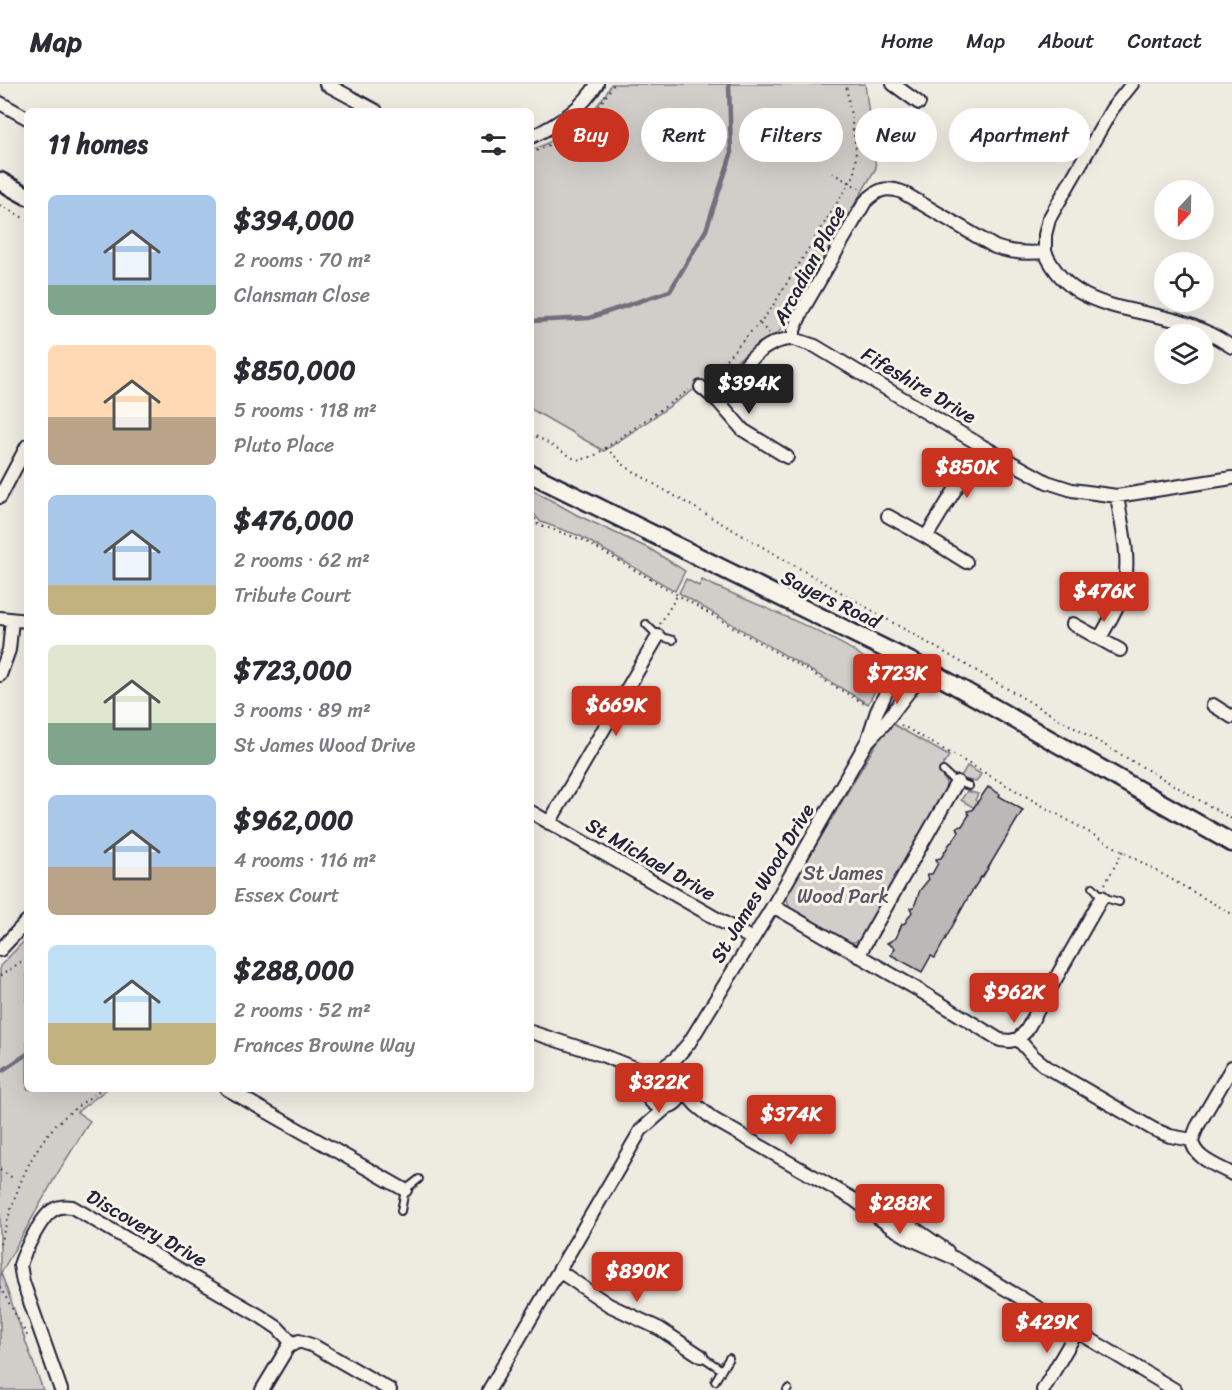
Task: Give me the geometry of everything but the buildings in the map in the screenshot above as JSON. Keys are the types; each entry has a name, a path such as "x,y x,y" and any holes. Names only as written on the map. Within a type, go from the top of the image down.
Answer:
{"main road":[{"path":"1,185 24,195"},
{"name":"Sayers Road","path":"534,475 926,669 1232,843"}],"street":[{"path":"326,84 370,108"},
{"path":"534,136 555,126 574,111 591,94 597,84"},
{"path":"892,84 919,103"},
{"path":"1132,84 1112,109 1049,219 1045,235 1045,252 1060,279 1085,296 1120,308 1178,321 1232,347"},
{"path":"0,103 24,116"},
{"path":"876,192 890,188 902,192 995,247 1024,254 1045,252"},
{"name":"Arcadian Place","path":"719,402 740,370 761,351 786,339 794,339 794,330 803,309 865,202 876,192"},
{"name":"Fifeshire Drive","path":"794,339 815,346 982,446 1047,482 1072,490 1117,495 1232,478"},
{"path":"701,383 743,430 787,458"},
{"path":"926,537 982,446"},
{"path":"0,497 24,452"},
{"path":"1100,638 1121,598 1126,581 1127,556 1117,495"},
{"path":"888,516 966,562"},
{"path":"0,675 9,650 6,619 24,621"},
{"path":"1073,624 1120,650"},
{"path":"549,823 656,634"},
{"name":"St James Wood Drive","path":"867,743 877,711 903,658"},
{"name":"St James Wood Drive","path":"656,1072 675,1059 689,1043 773,906 867,743 926,669"},
{"path":"1213,705 1232,717"},
{"path":"858,956 963,784"},
{"name":"St Michael Drive","path":"534,814 752,939"},
{"path":"773,906 1000,1040 1010,1041 1018,1039 1026,1031 1101,896"},
{"path":"0,950 24,924"},
{"path":"534,1033 602,1055 620,1064 634,1074 652,1103 713,1119"},
{"path":"1018,1039 1033,1056 1056,1072 1154,1129 1170,1136 1192,1140"},
{"name":"St James Wood Drive","path":"682,1087 683,1063 689,1043"},
{"path":"620,1064 656,1072 673,1072 696,1105 713,1119 853,1199 898,1231 954,1258 1076,1333 1175,1390"},
{"path":"1232,1067 1192,1140 1192,1146 1198,1154 1232,1174"},
{"path":"641,1130 647,1080 656,1072"},
{"path":"489,1390 641,1130 679,1099 682,1087"},
{"path":"232,1092 405,1191"},
{"name":"Discovery Drive","path":"61,1390 23,1282 20,1265 47,1215 63,1206 72,1207 260,1316 278,1328 292,1343"},
{"path":"559,1271 609,1305 660,1329 702,1356"},
{"path":"1043,1390 1076,1333"},
{"path":"262,1390 285,1350 292,1343 299,1341 310,1344 390,1390"}],"lane":[{"path":"646,624 656,634 672,640"},
{"path":"943,771 963,784"},
{"path":"1093,887 1101,896 1119,902"},
{"path":"401,1211 405,1191 419,1179"},
{"path":"702,1356 722,1370"},
{"path":"715,1381 729,1358"}],"path":[{"path":"534,436 573,458 580,460 594,456 701,383 769,312 855,174 856,149 846,84"},
{"path":"832,173 850,183 876,192"},
{"path":"0,205 24,218"},
{"path":"606,448 625,466 650,483 1232,819"},
{"path":"534,518 541,526"},
{"path":"656,634 677,596"},
{"path":"1101,896 1124,851"},
{"path":"0,976 24,960"},
{"path":"0,1244 20,1180 47,1136 63,1118 97,1092"},
{"path":"0,1170 13,1178"},
{"path":"0,1287 29,1341"}],"green space":[{"path":"611,84 865,84 868,108 855,108 855,162 875,162 876,168 780,331 604,451 534,411 534,149 552,141 552,162 629,162 629,108 594,108"},
{"path":"534,491 577,515 650,549 685,571 675,591 580,536 541,522 534,514"},
{"path":"686,579 699,586 702,580 796,621 848,647 866,659 877,673 876,687 868,704 679,593"},
{"name":"St James Wood Park","path":"889,722 949,756 939,771 946,782 946,792 863,936 856,942 850,942 790,909 786,896"},
{"path":"967,766 981,774 976,782 960,778"},
{"path":"967,791 978,794 975,800 979,804 976,809 961,800"},
{"path":"24,941 24,1092 103,1092 77,1112 90,1121 1,1273 43,1390 0,1390 0,966"}],"waterway":[{"path":"534,321 589,318 670,291 706,230 731,155 729,84"},
{"path":"0,1072 24,1056"}]}
